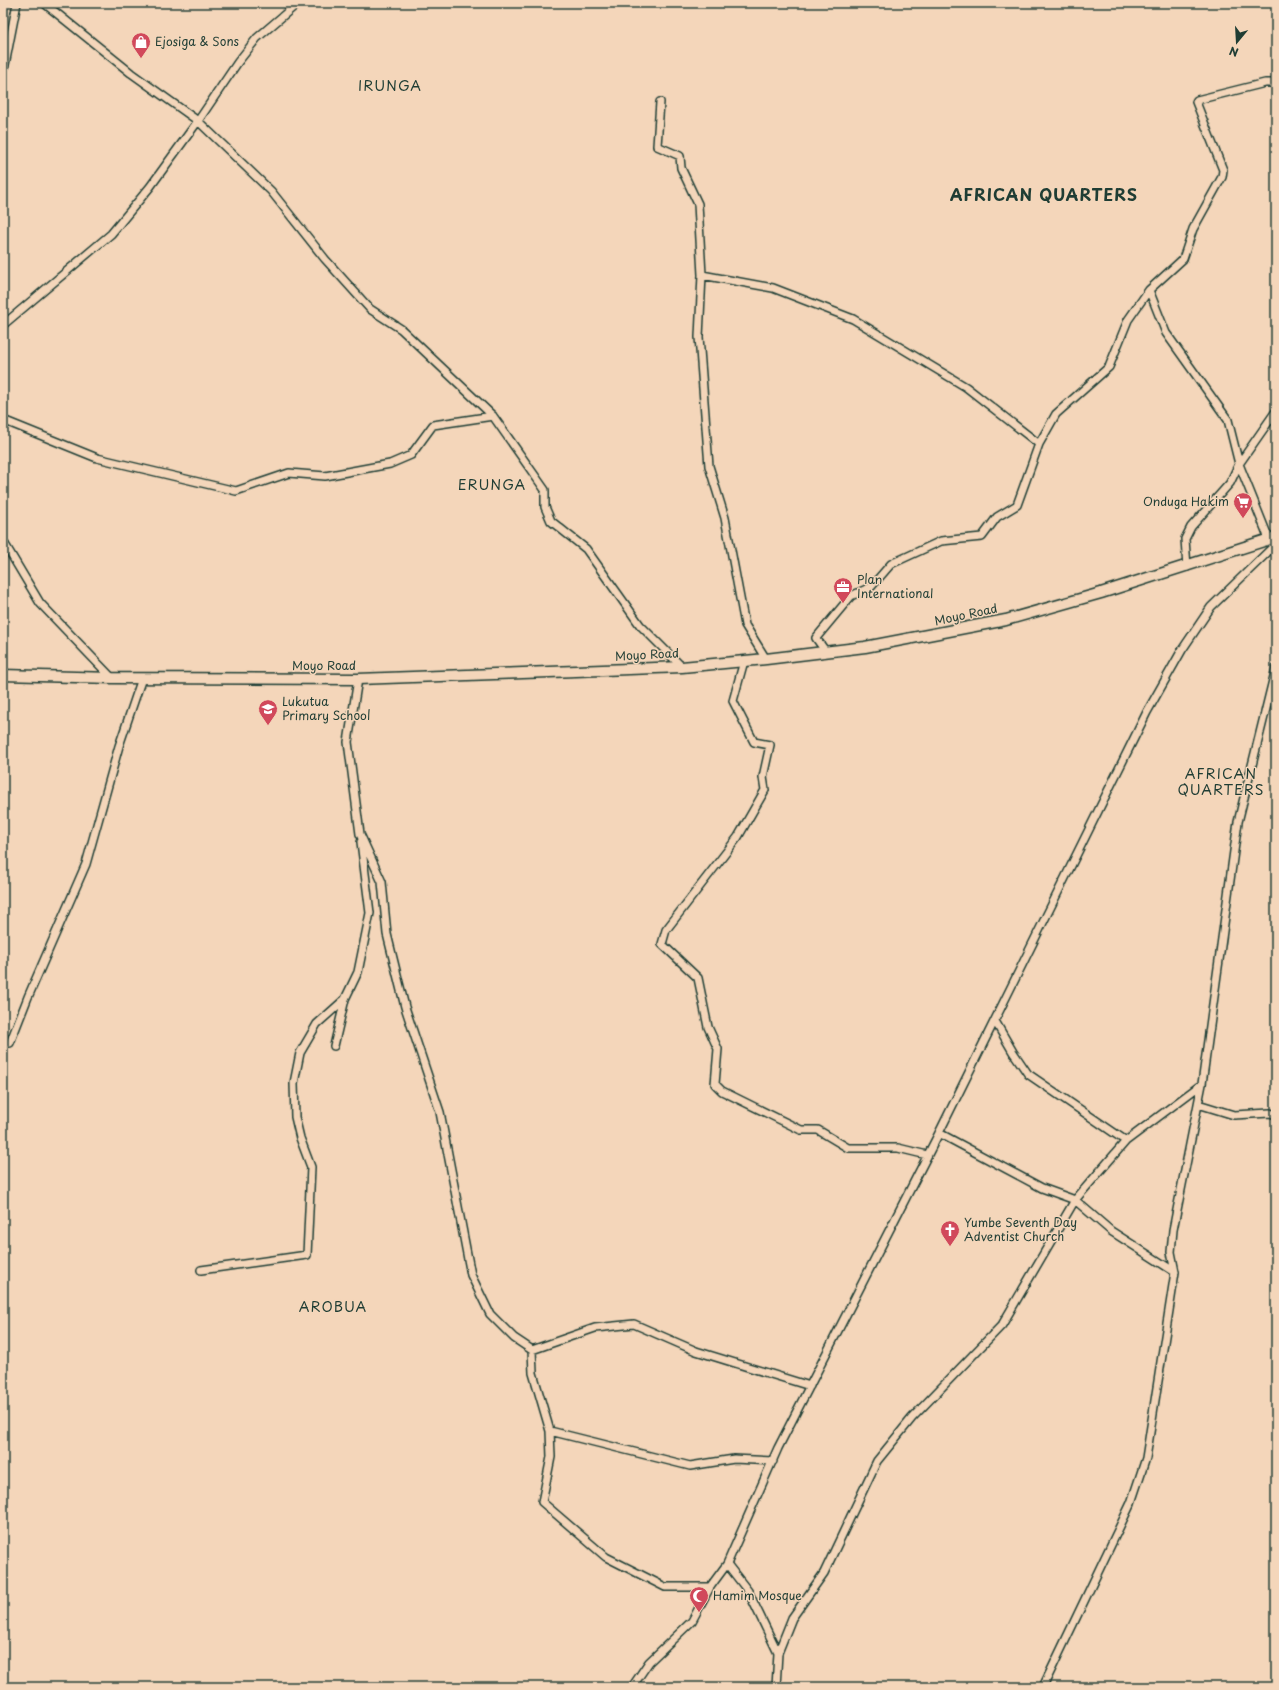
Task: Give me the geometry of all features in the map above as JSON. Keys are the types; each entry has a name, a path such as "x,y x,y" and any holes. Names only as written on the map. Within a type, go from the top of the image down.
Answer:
{"main road":[{"name":"Moyo Road","path":"3,675 112,678 358,679 682,667 766,659 826,652 930,636 1006,620 1101,593 1274,540"}],"street":[{"path":"3,75 17,3"},
{"path":"44,3 131,73 198,121 271,191 325,259 370,309 401,329 492,416 545,490 545,507 551,521 586,549 640,625 682,667"},
{"path":"3,325 111,234 145,193 198,121 238,62 257,38 298,3"},
{"path":"826,652 816,638 851,596 871,587 891,564 941,541 982,537 997,517 1017,505 1039,444 1056,414 1109,367 1128,320 1149,290 1183,259 1193,229 1222,177 1223,170 1196,102 1197,100 1265,83 1276,83"},
{"path":"660,102 657,146 680,156 681,168 698,204 702,276 699,337 708,466 725,518 745,625 766,659"},
{"path":"702,276 773,288 853,319 966,387 1039,444"},
{"path":"632,1687 649,1662 692,1621 710,1587 727,1564 772,1461 939,1133 1147,712 1182,650 1211,607 1274,540 1239,464 1228,420 1166,333 1149,290"},
{"path":"1187,566 1185,539 1191,527 1230,483 1239,464 1276,411"},
{"path":"3,420 97,458 236,491 289,473 325,476 390,464 411,455 433,425 492,416"},
{"path":"3,541 40,603 112,678"},
{"path":"744,661 733,701 754,742 770,745 763,777 765,790 738,836 666,930 662,944 698,978 708,1027 718,1049 715,1084 722,1091 800,1130 818,1130 848,1148 898,1148 927,1155"},
{"path":"1043,1687 1131,1503 1146,1458 1176,1272 1171,1252 1173,1230 1202,1084 1238,822 1276,668"},
{"path":"10,1043 28,997 92,850 119,746 142,678"},
{"path":"334,1046 345,999 358,972 370,913 348,742 358,679"},
{"path":"360,834 382,882 387,934 405,1007 440,1112 470,1276 490,1314 514,1338 532,1350"},
{"path":"201,1270 307,1255 311,1168 300,1138 295,1117 294,1083 300,1054 317,1024 345,999"},
{"path":"995,1021 1028,1074 1126,1141"},
{"path":"776,1687 778,1653 792,1618 824,1573 877,1462 912,1418 1002,1325 1075,1200 1126,1141 1202,1084"},
{"path":"1198,1104 1234,1115 1270,1113 1276,1115"},
{"path":"939,1133 1042,1188 1075,1200 1112,1231 1176,1272"},
{"path":"532,1350 595,1328 634,1324 696,1351 810,1386"},
{"path":"532,1350 533,1373 550,1431 551,1457 542,1502 606,1557 665,1587 710,1587"},
{"path":"550,1431 690,1466 734,1458 772,1461"},
{"path":"727,1564 748,1592 778,1653"}],"place":[{"name":"Ejosiga & Sons","path":"141,59"},
{"name":"Onduga Hakim","path":"1243,519"},
{"name":"Plan International","path":"843,604"},
{"name":"Lukutua Primary School","path":"268,726"},
{"name":"Yumbe Seventh Day Adventist Church","path":"950,1247"},
{"name":"Hamim Mosque","path":"699,1613"}],"district":[{"name":"IRUNGA","path":"390,86"},
{"name":"AFRICAN QUARTERS","path":"1044,195"},
{"name":"ERUNGA","path":"492,485"},
{"name":"AFRICAN QUARTERS","path":"1221,782"},
{"name":"AROBUA","path":"333,1307"}]}
